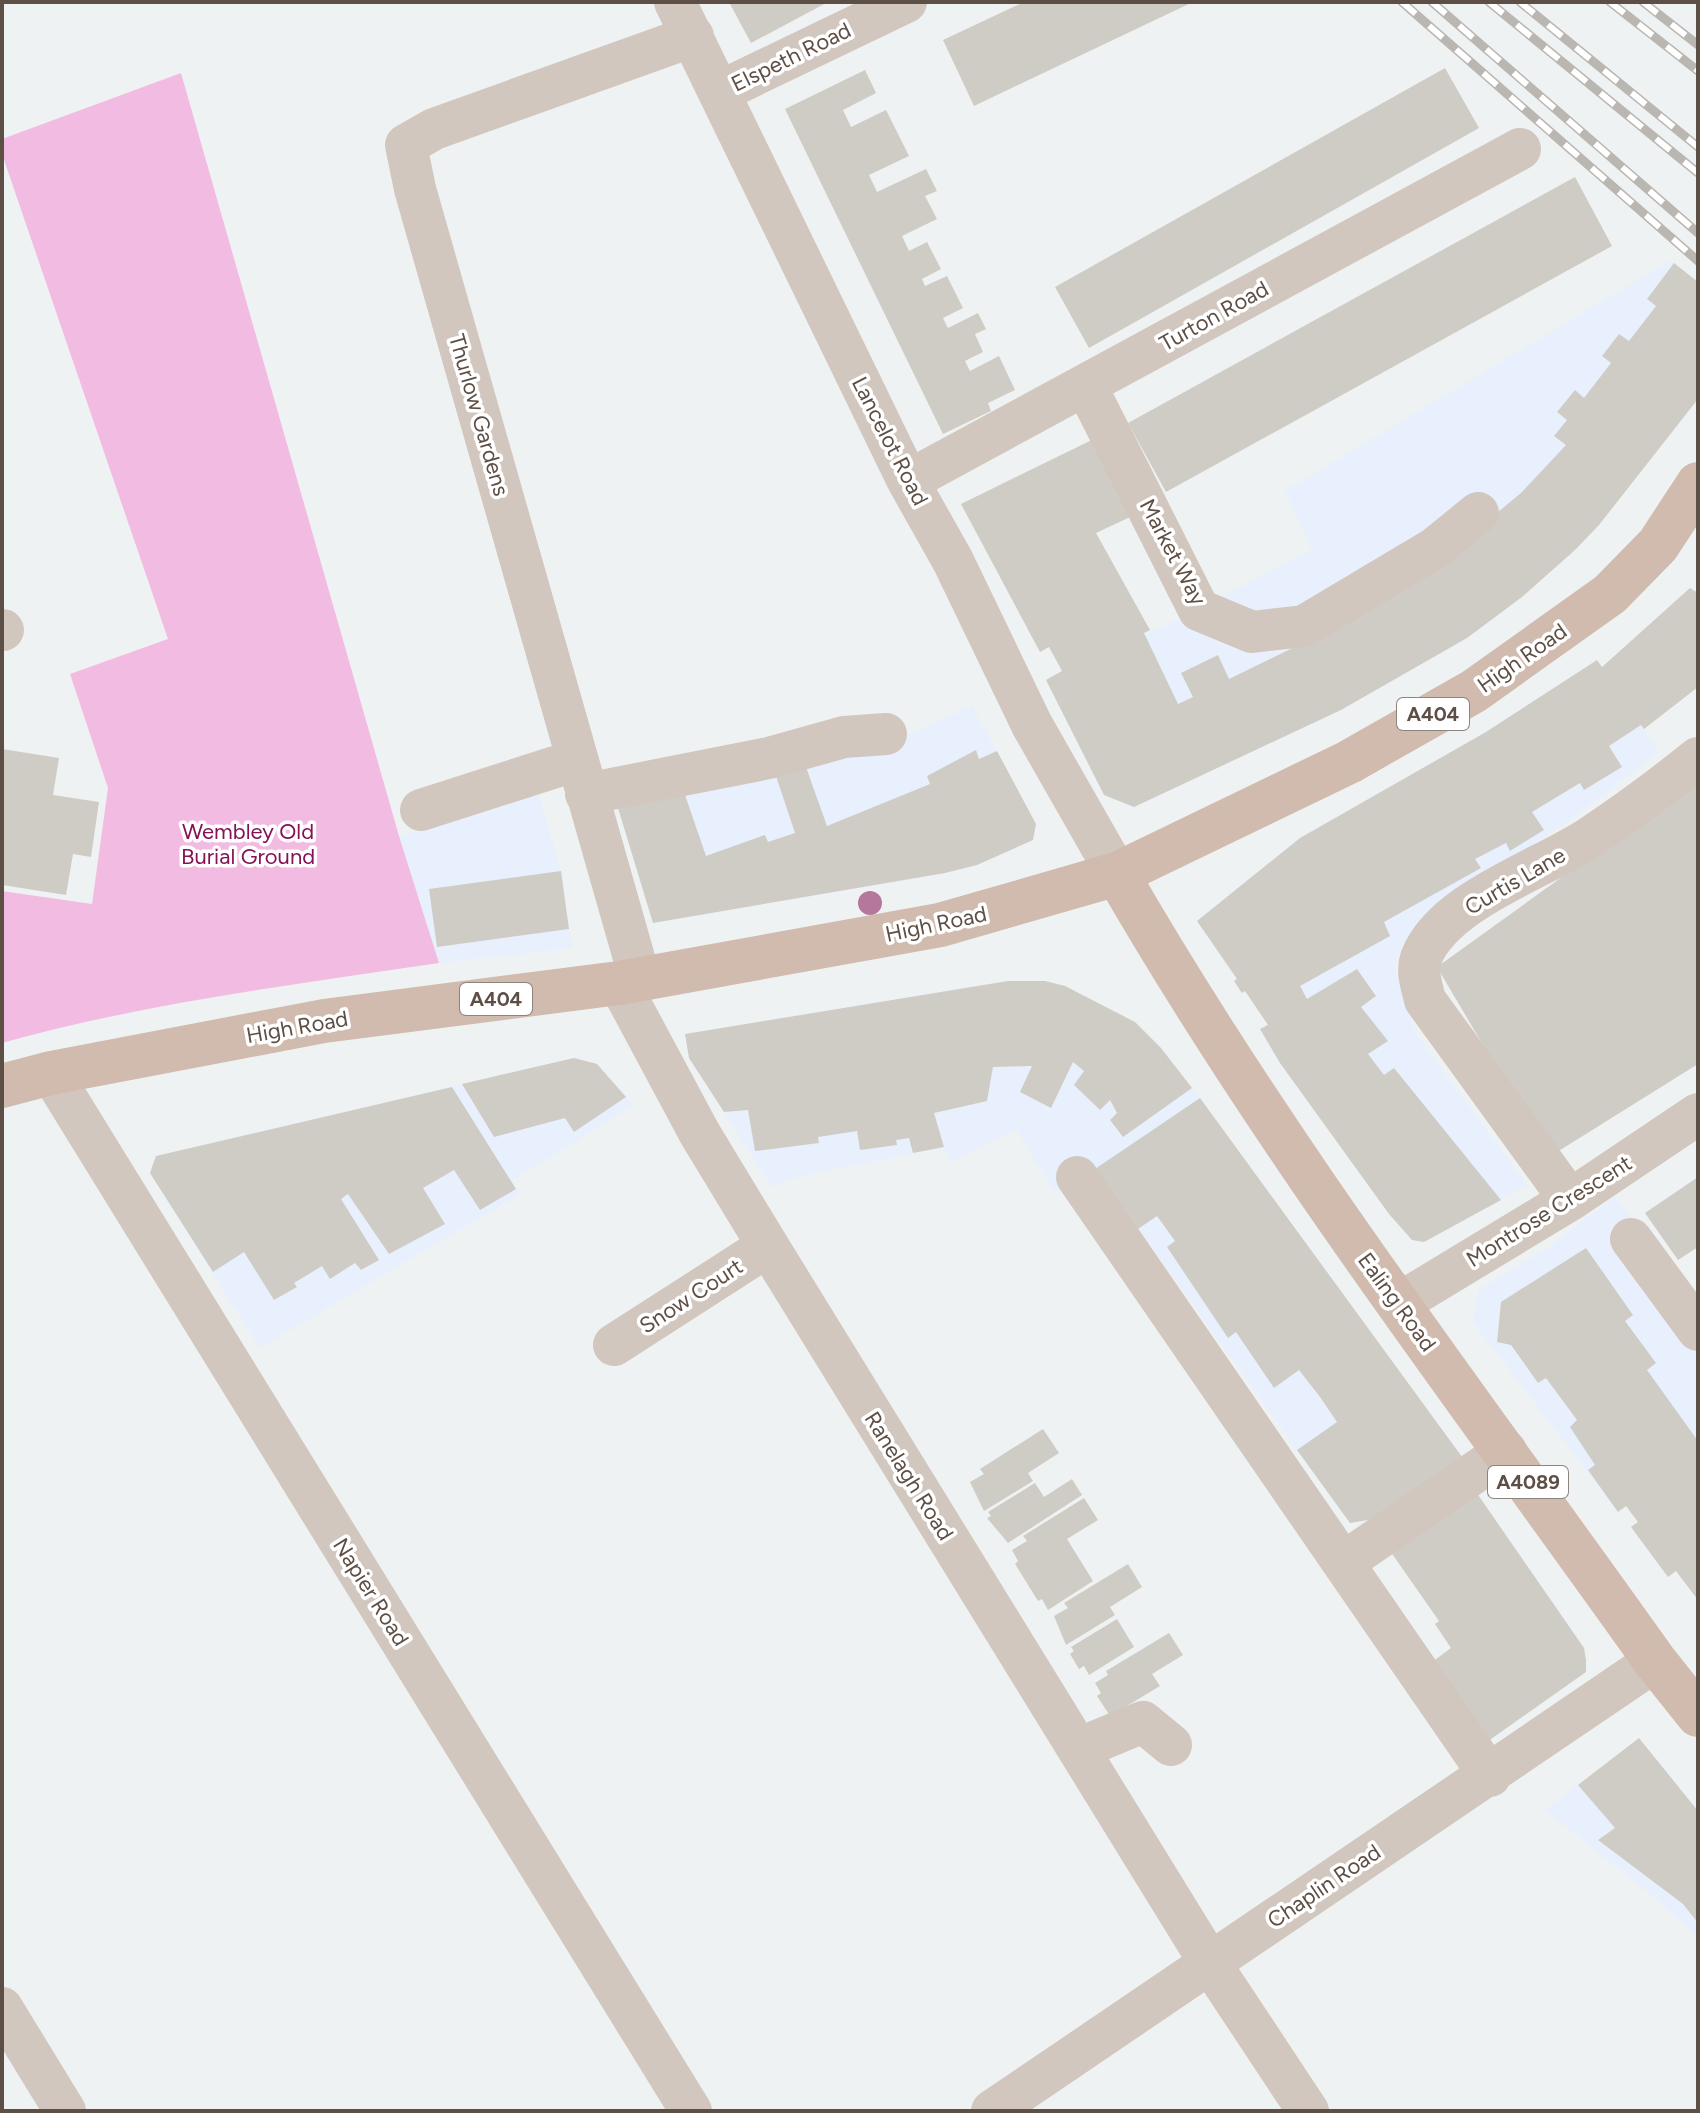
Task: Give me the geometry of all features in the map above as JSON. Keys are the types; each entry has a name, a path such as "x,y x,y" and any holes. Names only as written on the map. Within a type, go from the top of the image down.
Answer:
{"main road":[{"name":"High Road","path":"51,1073 324,1021 629,981 974,918 1117,874 1177,848 1349,762 1474,691 1610,594 1658,545 1698,484"},
{"name":"Ealing Road","path":"1117,874 1186,994 1398,1304 1655,1661 1698,1715"},
{"name":"A404","path":"2,1086 51,1073"}],"street":[{"name":"Elspeth Road","path":"719,92 906,2"},
{"name":"Lancelot Road","path":"684,19 908,481 953,561 1032,725 1117,874"},
{"name":"Thurlow Gardens","path":"629,981 582,777 415,189 406,145 434,129 684,19"},
{"name":"Turton Road","path":"908,481 1520,149"},
{"name":"Market Way","path":"1086,386 1199,610 1252,632 1304,626 1435,548 1478,513"},
{"path":"421,810 582,777 769,758 844,737 886,734"},
{"name":"Curtis Lane","path":"1570,1200 1425,1000 1418,974 1421,957 1444,925 1473,902 1587,839 1698,758"},
{"name":"Ranelagh Road","path":"629,981 700,1134 1210,1963 1308,2111"},
{"name":"Napier Road","path":"51,1073 691,2111"},
{"name":"Montrose Crescent","path":"1398,1304 1570,1200 1698,1114"},
{"path":"1077,1177 1490,1776"},
{"path":"1631,1239 1698,1330"},
{"name":"Snow Court","path":"614,1345 768,1246"},
{"path":"1344,1562 1506,1451"},
{"name":"Chaplin Road","path":"992,2111 1490,1776 1655,1661"},
{"path":"1078,1749 1143,1722 1171,1745"},
{"path":"2,2008 65,2111"}],"shaded area":[{"path":"1669,261 1698,282 1698,399 1599,525 1575,550 1522,597 1467,638 1341,710 1134,807 1104,795 1046,680 1184,617 1312,549 1285,491"},
{"path":"1597,660 1659,752 1581,812 1430,915 1402,945 1395,967 1417,1035 1527,1185 1424,1242 1412,1240 1389,1214 1280,1063 1260,1029 1268,1024 1246,991 1242,993 1234,981 1237,979 1197,921 1300,838 1486,732"},
{"path":"972,706 1036,824 1033,840 977,865 945,873 653,923 618,808 885,745"},
{"path":"538,792 561,871 572,948 439,963 399,836"},
{"path":"1008,981 1045,981 1065,986 1135,1022 1161,1048 1200,1098 1391,1516 1350,1523 1095,1169 1055,1192 1016,1129 952,1161 944,1147 796,1177 772,1187 689,1058 685,1034"},
{"path":"574,1058 597,1064 633,1105 512,1181 520,1194 260,1348 150,1173 156,1156"},
{"path":"1614,1197 1698,1302 1698,1600 1676,1571 1668,1577 1631,1527 1638,1522 1626,1507 1618,1512 1473,1322 1478,1290 1550,1246"},
{"path":"1639,1738 1698,1811 1698,1939 1655,1898 1545,1810"}],"green space":[{"name":"Wembley Old Burial Ground","path":"181,73 399,836 439,963 164,1006 2,1043 2,891 92,904 108,788 70,674 168,639 2,154 2,139"}],"building":[{"path":"729,2 828,2 751,43"},
{"path":"1024,2 1193,2 974,106 943,40"},
{"path":"1445,68 1479,128 1089,348 1055,287"},
{"path":"865,70 876,93 843,110 851,127 886,110 909,156 869,175 877,192 926,169 937,191 925,196 937,219 902,236 909,251 927,242 941,269 922,279 925,286 947,276 963,308 943,318 948,328 978,313 986,329 975,334 983,352 965,361 970,371 999,356 1015,390 988,403 991,411 943,434 785,109"},
{"path":"1575,177 1612,246 1166,492 1128,423"},
{"path":"1674,263 1698,282 1698,399 1599,525 1575,550 1522,597 1467,638 1341,710 1134,807 1104,795 1046,680 1062,671 1049,647 1040,652 961,504 1104,434 1143,511 1096,533 1150,630 1144,633 1178,704 1193,697 1181,673 1218,655 1229,679 1307,641 1480,527 1521,493 1566,445 1554,436 1567,420 1557,412 1575,390 1584,398 1611,363 1602,356 1619,334 1629,341 1656,306 1647,299"},
{"path":"1690,588 1698,593 1698,687 1644,729 1641,725 1609,746 1622,767 1584,790 1580,783 1532,812 1544,830 1510,851 1506,843 1475,859 1481,868 1384,922 1390,936 1300,986 1307,999 1357,969 1376,996 1361,1007 1388,1041 1368,1054 1384,1075 1394,1068 1501,1200 1424,1242 1412,1240 1389,1214 1280,1063 1260,1029 1268,1025 1245,991 1242,993 1234,981 1237,979 1197,921 1300,838 1486,732 1597,660 1602,667"},
{"path":"2,749 59,758 53,795 99,802 91,857 73,854 66,895 2,885"},
{"path":"976,750 979,759 997,751 1036,824 1033,840 977,865 945,873 653,923 618,808 684,792 706,856 765,835 768,842 795,833 776,776 806,767 827,826 930,784 927,776"},
{"path":"1698,779 1698,1064 1549,1157 1437,967"},
{"path":"561,871 569,929 437,947 429,889"},
{"path":"1008,981 1045,981 1065,986 1135,1022 1161,1048 1192,1088 1123,1137 1110,1120 1117,1113 1110,1100 1100,1110 1074,1085 1084,1071 1073,1062 1051,1108 1020,1092 1032,1066 993,1067 987,1101 934,1113 944,1147 913,1153 909,1138 896,1140 897,1145 860,1150 857,1131 818,1137 819,1143 755,1151 748,1110 724,1112 689,1058 685,1034"},
{"path":"574,1058 597,1064 626,1097 574,1132 565,1118 494,1137 462,1084"},
{"path":"452,1087 516,1189 480,1210 454,1170 423,1188 445,1224 389,1254 348,1194 341,1199 379,1260 361,1270 355,1263 330,1279 322,1266 294,1283 297,1287 274,1300 244,1252 213,1272 150,1173 156,1156"},
{"path":"1200,1098 1465,1461 1391,1516 1350,1523 1297,1450 1337,1422 1320,1397 1299,1370 1274,1388 1236,1332 1228,1338 1167,1247 1175,1241 1157,1216 1138,1229 1095,1169"},
{"path":"1698,1177 1698,1247 1678,1260 1645,1213"},
{"path":"1586,1248 1633,1315 1625,1321 1656,1363 1647,1370 1698,1441 1698,1600 1676,1571 1668,1577 1631,1527 1638,1522 1626,1506 1618,1512 1588,1470 1595,1465 1570,1427 1577,1420 1546,1378 1538,1383 1511,1345 1497,1342 1501,1302"},
{"path":"1043,1429 1059,1453 1028,1473 1033,1481 984,1511 970,1482 984,1474 980,1469"},
{"path":"1072,1479 1082,1495 1008,1543 987,1518 991,1516 988,1512 1035,1483 1044,1497"},
{"path":"1474,1489 1584,1648 1586,1660 1586,1672 1484,1744 1428,1665 1451,1648 1435,1624 1439,1621 1388,1548"},
{"path":"1084,1498 1098,1520 1067,1539 1093,1581 1048,1610 1042,1599 1038,1601 1015,1564 1018,1561 1012,1550 1027,1541 1023,1536"},
{"path":"1128,1564 1142,1587 1110,1607 1115,1615 1066,1645 1054,1616 1068,1608 1064,1603"},
{"path":"1117,1619 1134,1647 1089,1675 1084,1666 1079,1669 1070,1654 1074,1651 1071,1647"},
{"path":"1169,1633 1183,1655 1152,1674 1160,1686 1110,1716 1097,1696 1101,1693 1095,1683 1108,1675 1106,1671"},
{"path":"1639,1738 1698,1811 1698,1923 1683,1904 1598,1840 1615,1828 1578,1785"}],"railway":[{"path":"1402,2 1698,261"},
{"path":"1432,2 1698,233"},
{"path":"1489,2 1698,173"},
{"path":"1520,2 1698,147"},
{"path":"1610,2 1698,71"},
{"path":"1643,2 1698,45"}]}
